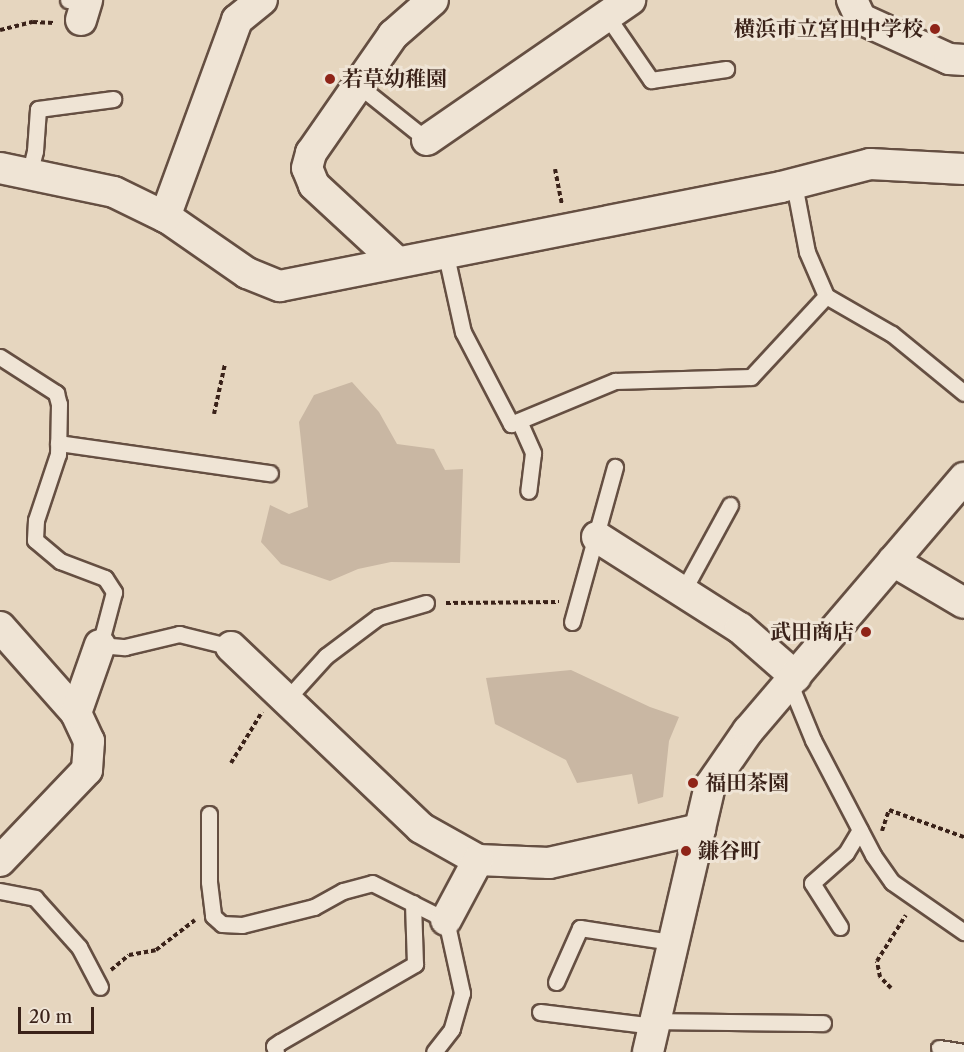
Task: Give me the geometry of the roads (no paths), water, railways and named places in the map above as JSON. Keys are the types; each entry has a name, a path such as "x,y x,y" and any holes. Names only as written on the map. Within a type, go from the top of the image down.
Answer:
{"street":[{"path":"165,217 237,20 262,0"},
{"path":"396,261 314,185 307,168 311,153 393,35 433,0"},
{"path":"852,0 861,19 949,59 964,60"},
{"path":"427,140 619,8"},
{"path":"0,168 29,176 114,192 165,217 247,273 280,286 445,251 794,184 870,164 964,169"},
{"path":"652,1033 710,786 748,731 964,478"},
{"path":"597,537 740,628 793,680"},
{"path":"893,561 964,603"},
{"path":"0,627 76,713 89,741 87,770 0,861"},
{"path":"76,713 100,645"},
{"path":"231,647 422,828 478,860 549,863 700,829"},
{"path":"446,920 478,860"}],"lane":[{"path":"619,8 651,80 726,69"},
{"path":"358,85 427,140"},
{"path":"29,176 35,151 38,109 113,99"},
{"path":"794,184 807,252 826,296 892,334 964,393"},
{"path":"445,251 463,332 511,424 615,381 752,377 826,296"},
{"path":"3,366 56,393 59,404 58,443 36,520 35,540 60,561 105,578 114,592 100,645 125,647 179,634 231,647"},
{"path":"519,421 533,453 528,491"},
{"path":"58,443 270,473"},
{"path":"572,622 615,467"},
{"path":"683,591 730,505"},
{"path":"282,693 378,617 426,603"},
{"path":"793,680 813,740 860,830 892,882 916,901 964,932"},
{"path":"209,814 213,916 222,924 242,925 314,907 344,891 372,884 446,920 462,993 452,1029 434,1052"},
{"path":"840,927 812,883 846,853 860,830"},
{"path":"0,891 35,898 79,947 100,987"},
{"path":"276,1052 274,1046 280,1042 415,964 413,903"},
{"path":"556,982 580,928 672,942"},
{"path":"540,1012 652,1033 823,1023"},
{"path":"939,1048 964,1052"}],"place":[{"name":"横浜市立宮田中学校","path":"935,29"},
{"name":"若草幼稚園","path":"330,79"},
{"name":"武田商店","path":"866,632"},
{"name":"福田茶園","path":"693,783"},
{"name":"鎌谷町","path":"686,851"}]}
